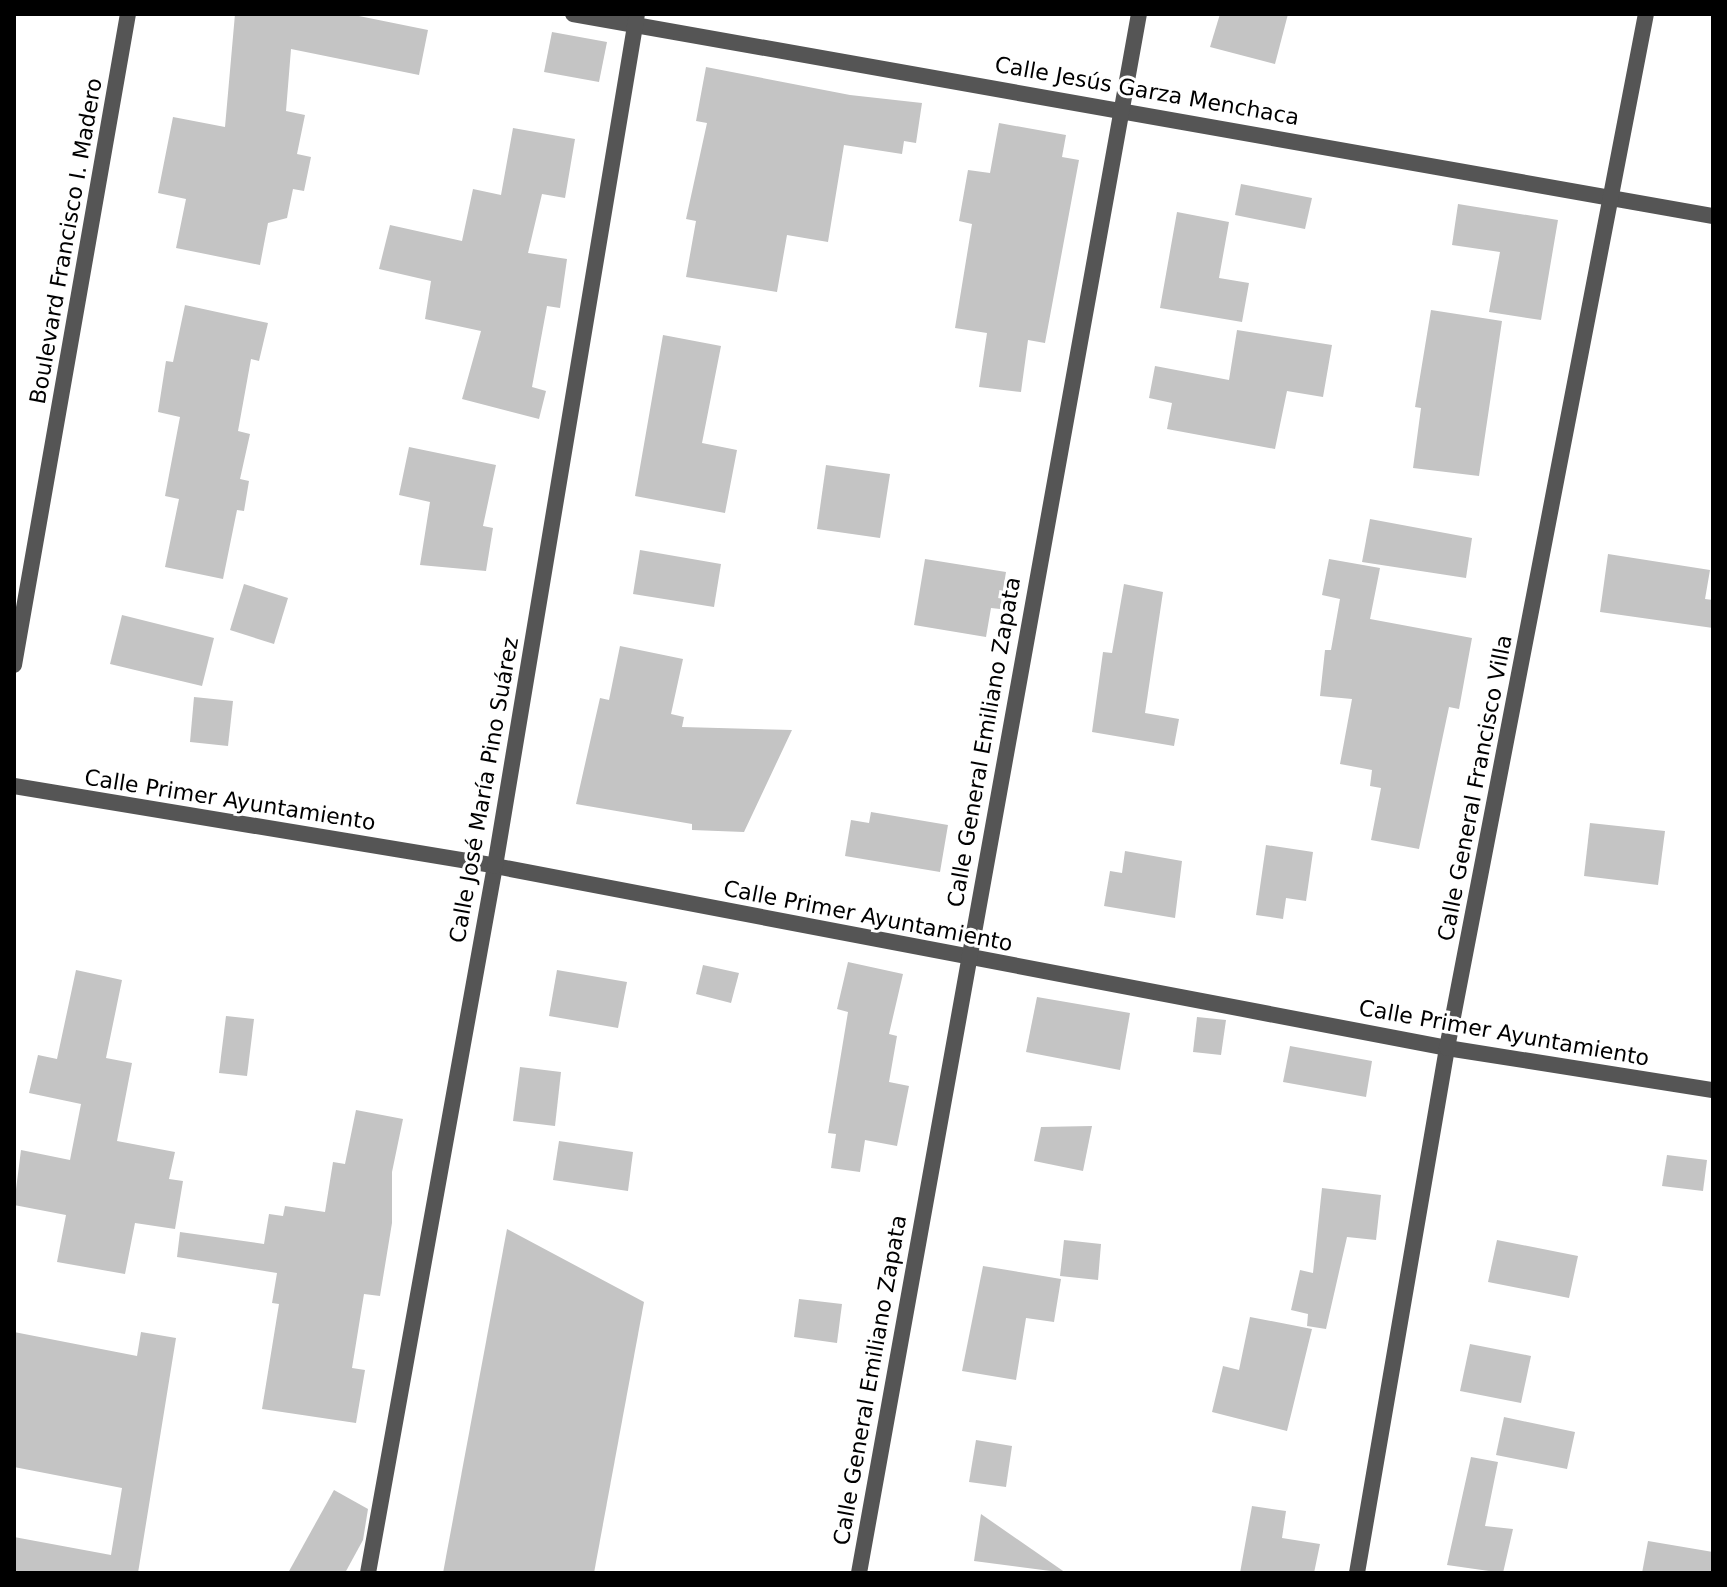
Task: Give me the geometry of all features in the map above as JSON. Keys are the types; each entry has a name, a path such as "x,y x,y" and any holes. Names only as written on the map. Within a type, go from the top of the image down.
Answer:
{"street":[{"name":"Boulevard Francisco I. Madero","path":"14,665 128,14"},
{"name":"Calle Jesús Garza Menchaca","path":"573,14 636,20 1713,216"},
{"name":"Calle General Emiliano Zapata","path":"859,1573 967,957 1139,14"},
{"name":"Calle General Francisco Villa","path":"1357,1573 1447,1048 1646,14"},
{"name":"Calle José María Pino Suárez","path":"368,1573 495,866 636,20"},
{"name":"Calle Primer Ayuntamiento","path":"14,786 495,866 1447,1048 1713,1090"}],"building":[{"path":"235,14 349,14 428,30 419,75 291,49 286,111 305,115 297,154 311,157 304,191 293,189 287,218 268,223 260,265 176,248 186,199 158,193 173,117 225,127"},
{"path":"1220,14 1288,14 1275,64 1210,47"},
{"path":"552,32 607,42 599,82 544,72"},
{"path":"706,67 850,95 922,103 916,143 904,141 902,154 844,145 828,242 787,235 777,292 686,277 696,221 686,219 707,123 696,121"},
{"path":"999,123 1066,135 1062,157 1079,160 1045,343 1028,340 1021,392 979,387 987,333 955,328 972,224 959,221 968,170 990,173"},
{"path":"513,128 575,139 565,198 542,194 528,253 567,259 560,308 547,306 532,387 546,391 539,419 462,399 481,331 425,319 431,281 379,269 390,225 462,241 473,189 501,195"},
{"path":"1241,184 1312,198 1305,229 1235,215"},
{"path":"1458,204 1558,220 1541,320 1489,312 1500,252 1452,245"},
{"path":"1177,212 1229,222 1219,278 1249,283 1242,322 1160,308"},
{"path":"185,305 268,323 259,361 251,359 238,431 250,434 240,479 249,481 244,511 237,510 223,579 165,567 179,499 165,496 180,417 158,412 166,361 173,362"},
{"path":"1431,310 1502,321 1479,476 1413,468 1421,408 1415,407"},
{"path":"1237,330 1332,345 1323,397 1287,391 1275,449 1167,429 1172,403 1149,398 1155,366 1229,380"},
{"path":"663,335 721,346 702,443 737,450 725,513 635,496"},
{"path":"409,447 496,465 483,526 493,528 486,571 420,565 430,502 399,495"},
{"path":"826,465 890,474 880,538 817,529"},
{"path":"1370,519 1472,538 1466,578 1362,562"},
{"path":"640,550 721,564 714,607 633,594"},
{"path":"1608,554 1710,570 1705,599 1713,600 1713,628 1600,612"},
{"path":"925,559 1006,572 1000,609 991,608 986,637 914,625"},
{"path":"1329,559 1380,568 1370,619 1472,638 1459,709 1449,707 1419,849 1371,840 1381,788 1370,786 1372,770 1340,764 1352,699 1320,696 1325,650 1331,650 1340,599 1322,595"},
{"path":"244,584 288,598 274,644 230,630"},
{"path":"1124,584 1163,592 1145,713 1179,719 1174,746 1092,732 1103,652 1112,653"},
{"path":"122,615 214,638 202,686 110,664"},
{"path":"620,646 683,659 671,714 684,717 682,727 792,730 744,832 692,830 692,824 576,804 600,698 609,700"},
{"path":"194,697 233,701 228,746 190,742"},
{"path":"871,812 948,825 940,872 845,856 851,820 869,823"},
{"path":"1590,823 1665,831 1658,885 1584,876"},
{"path":"1266,845 1313,852 1306,901 1286,898 1283,919 1256,915"},
{"path":"1125,851 1182,861 1175,918 1104,906 1110,871 1122,873"},
{"path":"848,962 903,974 889,1034 897,1036 889,1082 909,1086 897,1146 865,1140 860,1172 831,1168 836,1134 828,1133 848,1012 837,1009"},
{"path":"703,965 739,973 731,1003 696,994"},
{"path":"76,970 122,980 106,1058 132,1063 117,1141 175,1152 169,1179 183,1181 175,1229 135,1223 125,1274 57,1262 66,1215 14,1205 21,1150 70,1160 81,1104 29,1093 38,1055 57,1059"},
{"path":"557,970 627,982 618,1028 549,1016"},
{"path":"1037,997 1130,1013 1120,1070 1026,1052"},
{"path":"226,1016 254,1019 247,1076 219,1073"},
{"path":"1197,1017 1226,1020 1221,1055 1193,1052"},
{"path":"1290,1046 1372,1061 1366,1097 1283,1082"},
{"path":"520,1067 561,1072 555,1126 513,1121"},
{"path":"356,1110 403,1119 392,1172 392,1223 380,1296 364,1294 352,1368 365,1370 356,1423 262,1409 279,1304 272,1303 277,1273 177,1257 180,1232 264,1244 269,1214 283,1216 285,1206 325,1212 333,1162 345,1164"},
{"path":"1092,1126 1083,1171 1034,1161 1041,1127"},
{"path":"559,1141 633,1152 628,1191 553,1180"},
{"path":"1667,1155 1707,1160 1703,1191 1662,1186"},
{"path":"1322,1188 1381,1195 1376,1240 1347,1237 1326,1329 1307,1326 1308,1314 1291,1310 1300,1270 1313,1273"},
{"path":"507,1229 644,1302 594,1573 443,1573"},
{"path":"1064,1240 1101,1244 1098,1280 1060,1276"},
{"path":"1497,1240 1578,1256 1569,1298 1488,1282"},
{"path":"983,1266 1061,1279 1054,1322 1026,1318 1016,1380 962,1371"},
{"path":"799,1299 842,1304 837,1343 794,1337"},
{"path":"1250,1317 1312,1329 1287,1431 1212,1412 1223,1366 1239,1370"},
{"path":"14,1332 137,1356 141,1332 176,1338 138,1573 14,1573 14,1537 111,1555 122,1488 14,1467"},
{"path":"1470,1344 1531,1356 1521,1403 1460,1391"},
{"path":"1504,1417 1575,1432 1567,1469 1496,1455"},
{"path":"976,1440 1012,1446 1006,1487 969,1482"},
{"path":"1471,1457 1498,1462 1485,1526 1513,1529 1503,1573 1447,1565"},
{"path":"334,1490 368,1509 363,1540 345,1573 288,1573"},
{"path":"1252,1506 1286,1511 1282,1538 1320,1544 1314,1573 1240,1573"},
{"path":"981,1514 1066,1573 974,1561"},
{"path":"1648,1541 1713,1552 1713,1573 1642,1573"}]}
